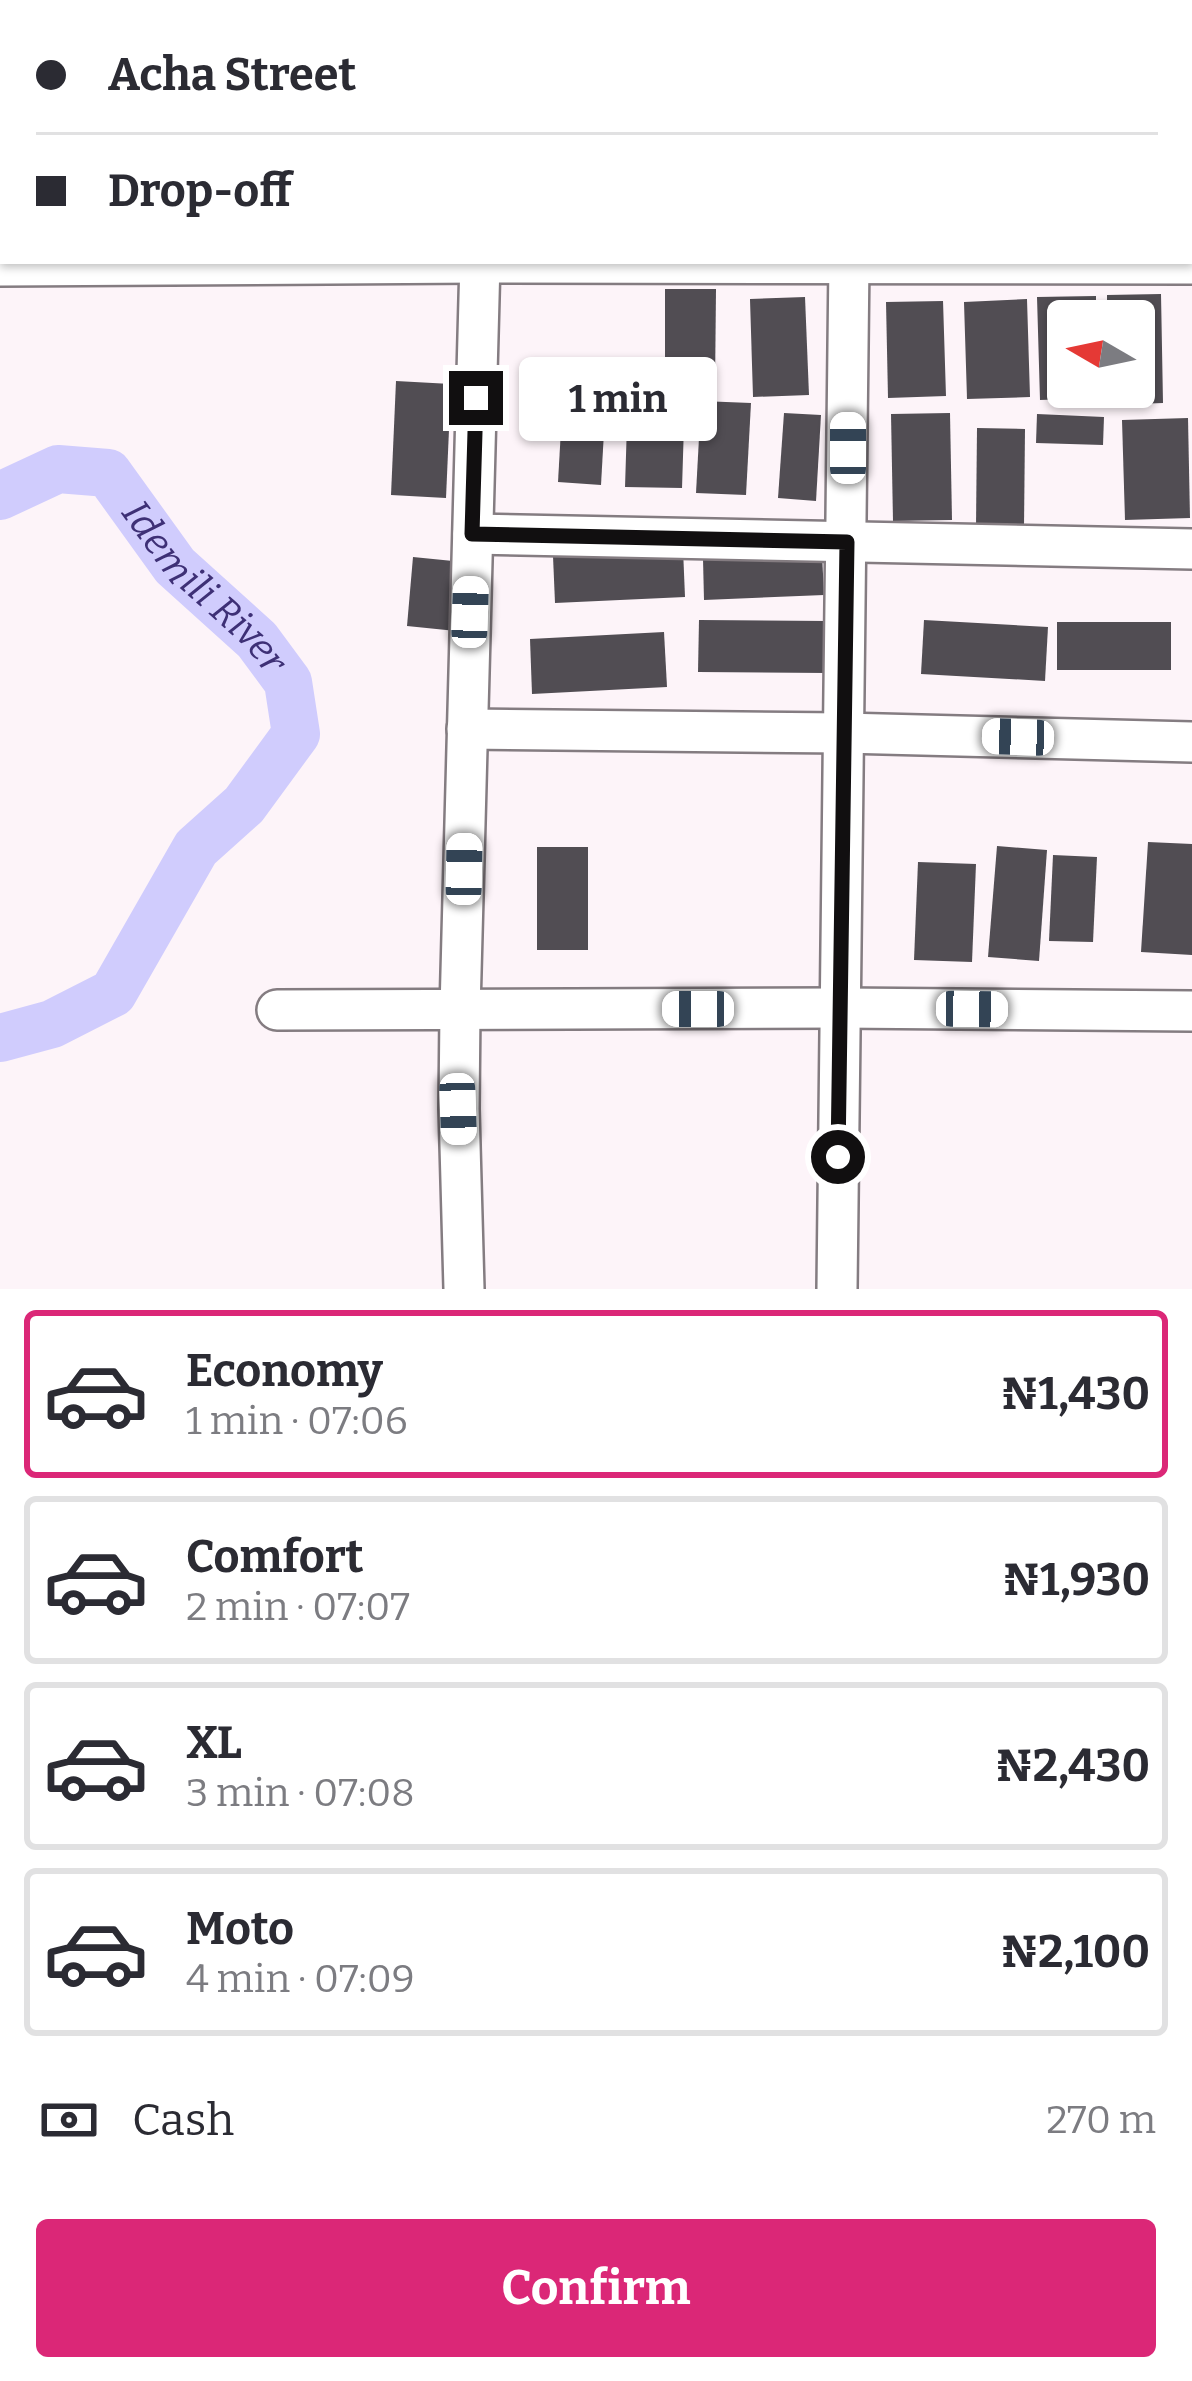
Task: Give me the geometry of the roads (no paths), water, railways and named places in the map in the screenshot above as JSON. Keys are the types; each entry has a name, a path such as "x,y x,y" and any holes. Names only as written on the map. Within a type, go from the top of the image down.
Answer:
{"street":[{"path":"0,266 240,264"},
{"path":"464,1289 458,1109 480,264"},
{"path":"837,1289 849,264"},
{"path":"472,534 1192,549"},
{"path":"467,729 1192,742"},
{"path":"277,1010 1192,1012"}],"waterway":[{"name":"Idemili River","path":"0,496 58,469 108,473 175,566 257,640 288,682 296,734 244,805 196,848 113,993 52,1024 0,1038"}]}
